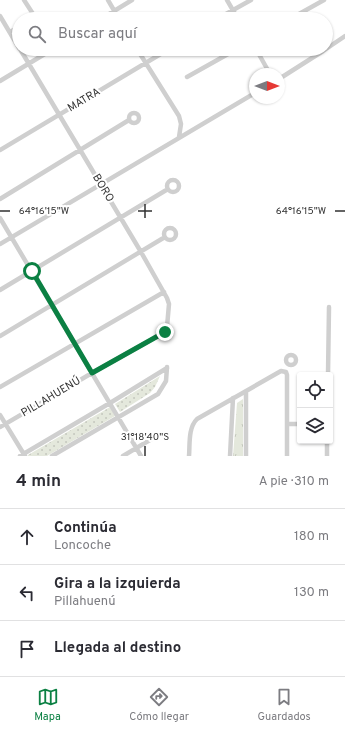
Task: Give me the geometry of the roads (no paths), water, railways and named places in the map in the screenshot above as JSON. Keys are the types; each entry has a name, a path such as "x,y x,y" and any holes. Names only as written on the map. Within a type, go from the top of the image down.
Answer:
{"street":[{"path":"24,0 32,12"},
{"path":"108,0 115,11 132,0"},
{"path":"227,0 233,10"},
{"path":"229,12 251,0"},
{"path":"303,12 324,0"},
{"name":"BORO","path":"0,16 12,36"},
{"path":"333,44 345,36"},
{"name":"BORO","path":"24,56 164,292 169,304 167,327 165,332"},
{"path":"0,81 41,56"},
{"path":"142,56 179,116 181,124 179,137"},
{"name":"MATRA","path":"0,150 157,56"},
{"path":"187,77 224,56"},
{"path":"260,56 267,68"},
{"path":"285,75 315,56"},
{"path":"0,244 249,96"},
{"path":"0,199 129,120"},
{"path":"0,290 168,189"},
{"path":"0,218 141,456"},
{"path":"0,336 165,237"},
{"path":"0,387 164,292"},
{"path":"328,372 329,307"},
{"name":"PILLAHUENÚ","path":"0,427 165,332"},
{"path":"287,456 286,372 289,364"},
{"path":"0,415 23,455 167,367 166,381 158,394 52,456"},
{"path":"189,456 191,429 193,423 197,419 281,370 286,372"},
{"path":"246,391 246,456"},
{"path":"230,456 234,398"},
{"path":"287,424 297,424"},
{"path":"123,456 160,434"},
{"path":"327,444 327,456"}]}
